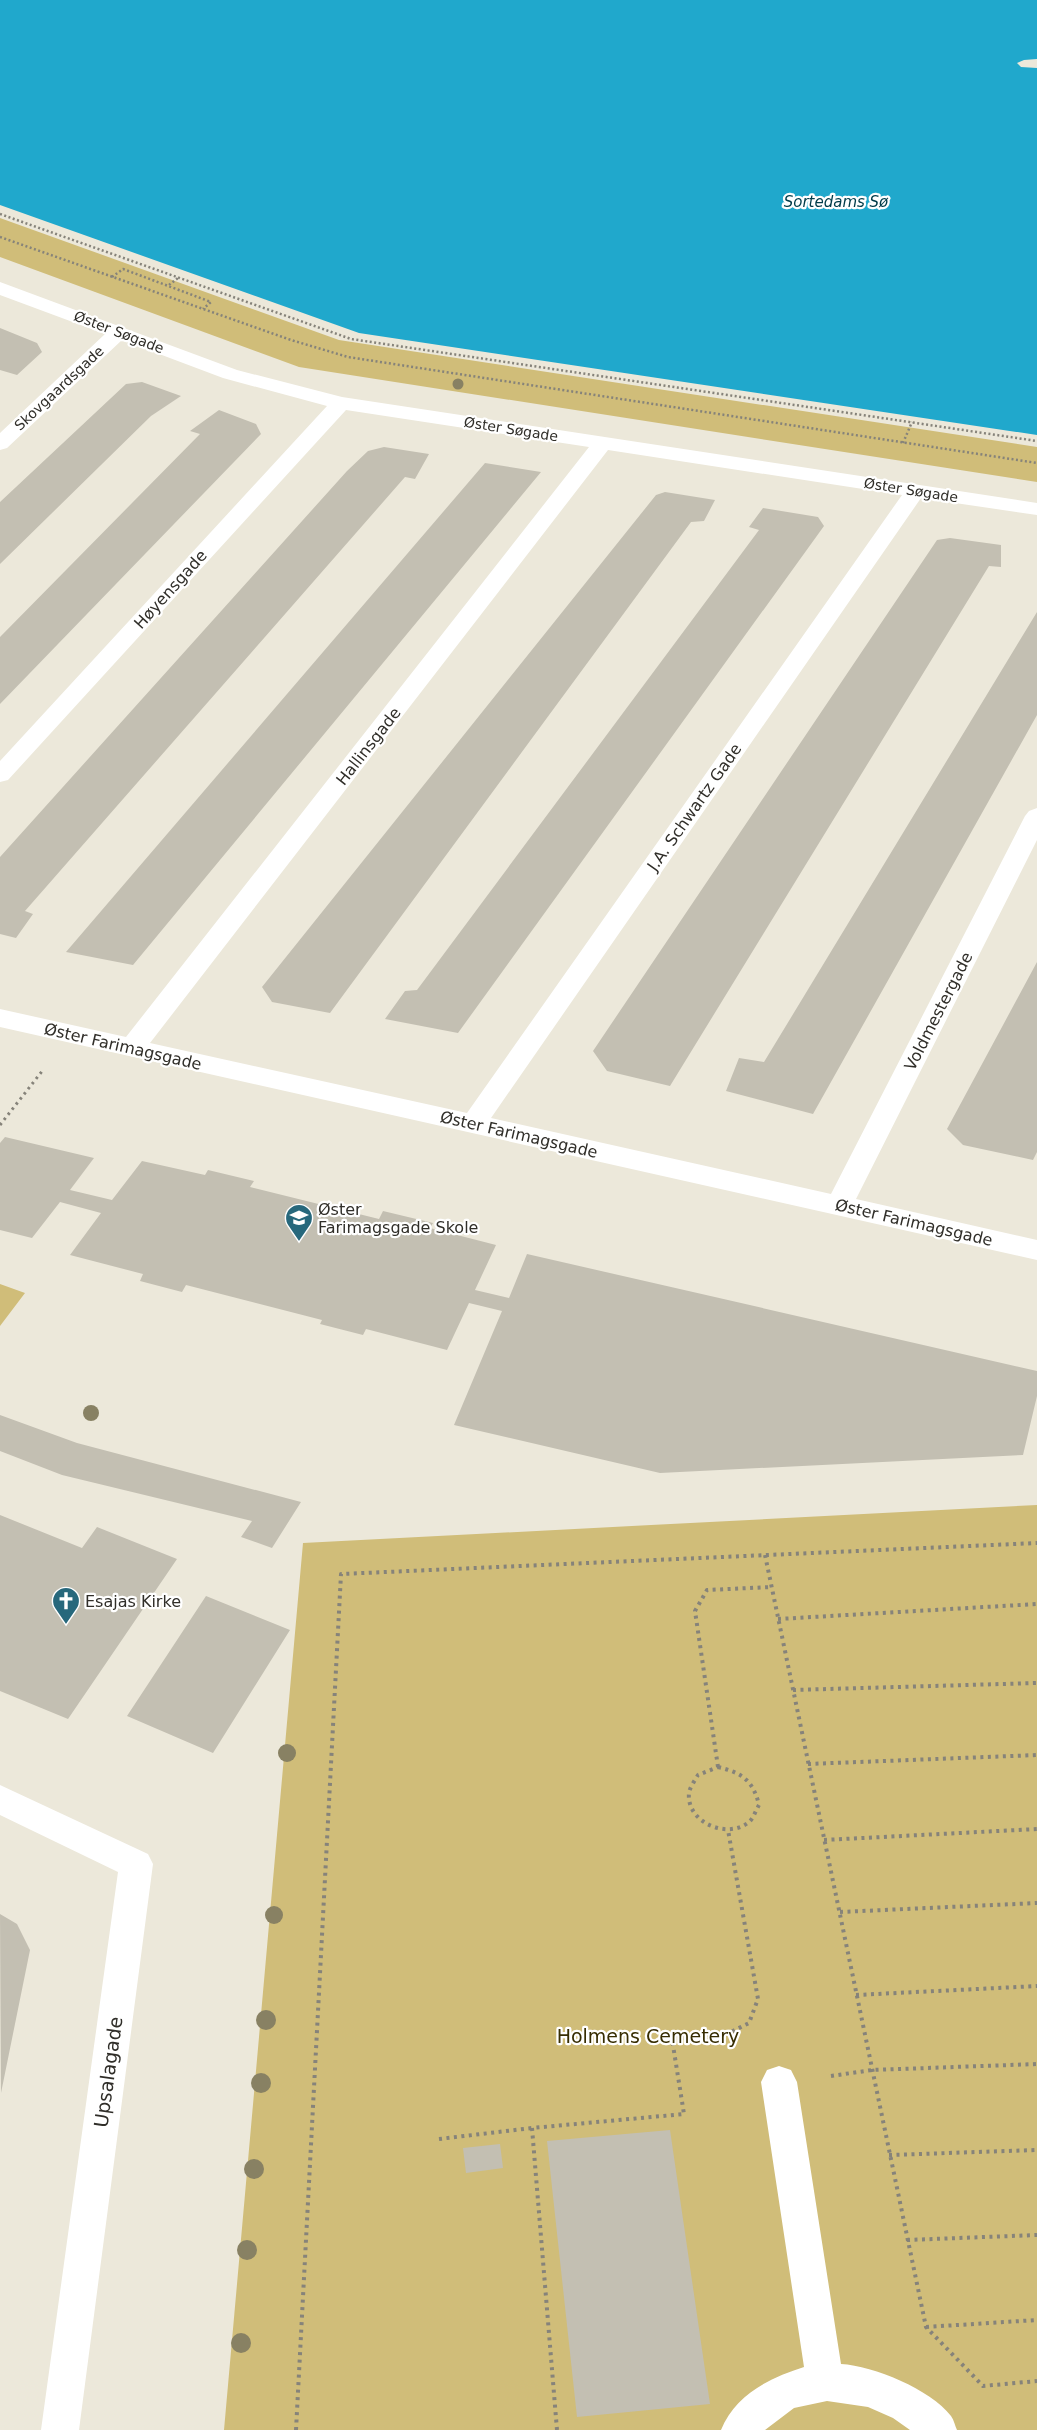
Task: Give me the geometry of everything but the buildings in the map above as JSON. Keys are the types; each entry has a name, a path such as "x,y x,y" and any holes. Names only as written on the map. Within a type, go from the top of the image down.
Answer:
{"street":[{"name":"Øster Søgade","path":"0,288 230,374 340,403 1037,509"},
{"name":"Skovgaardsgade","path":"0,444 118,332"},
{"name":"Høyensgade","path":"0,775 340,403"},
{"name":"Hallinsgade","path":"132,1048 603,443"},
{"name":"J.A. Schwartz Gade","path":"473,1124 915,491"},
{"name":"Voldmestergade","path":"839,1206 1037,816"},
{"name":"Øster Farimagsgade","path":"0,1018 1037,1250"},
{"name":"Upsalagade","path":"0,1798 136,1864 60,2430"},
{"path":"779,2082 825,2382"},
{"path":"740,2430 755,2412 788,2391 825,2382 866,2386 903,2402 938,2430"}],"path":[{"path":"0,214 351,339 1037,441"},
{"path":"0,237 112,278 348,357 1037,463"},
{"path":"112,278 123,269 211,302 202,309"},
{"path":"169,285 178,278"},
{"path":"903,443 912,422"},
{"path":"0,1124 72,1034"},
{"path":"296,2430 341,1574 1037,1543"},
{"path":"765,1555 926,2327 983,2386 1037,2381"},
{"path":"718,1767 695,1611 707,1590 771,1587"},
{"path":"778,1619 1037,1604"},
{"path":"792,1690 1037,1683"},
{"path":"808,1764 1037,1755"},
{"path":"718,1767 740,1772 755,1785 759,1805 748,1822 728,1830 706,1825 692,1810 690,1801 689,1792 698,1775 718,1767"},
{"path":"824,1840 1037,1829"},
{"path":"439,2139 532,2128 684,2114 672,2039 727,2034 749,2023 758,1999 728,1830"},
{"path":"840,1912 1037,1903"},
{"path":"856,1995 1037,1986"},
{"path":"779,2082 872,2070 1037,2064"},
{"path":"532,2128 557,2430"},
{"path":"890,2155 1037,2150"},
{"path":"907,2240 1037,2235"},
{"path":"926,2327 1037,2320"}],"green space":[{"path":"0,218 339,340 1037,447 1037,482 299,367 0,257"},
{"path":"0,1284 25,1293 0,1326"},
{"name":"Holmens Cemetery","path":"1037,1505 1037,2430 224,2430 303,1543"}],"water":[{"name":"Sortedams Sø","path":"0,0 1037,0 1037,59 1024,60 1017,63 1021,67 1037,68 1037,435 359,333 0,205"}],"place":[{"name":"Øster Farimagsgade Skole","path":"299,1242"},
{"name":"Esajas Kirke","path":"66,1625"}]}
